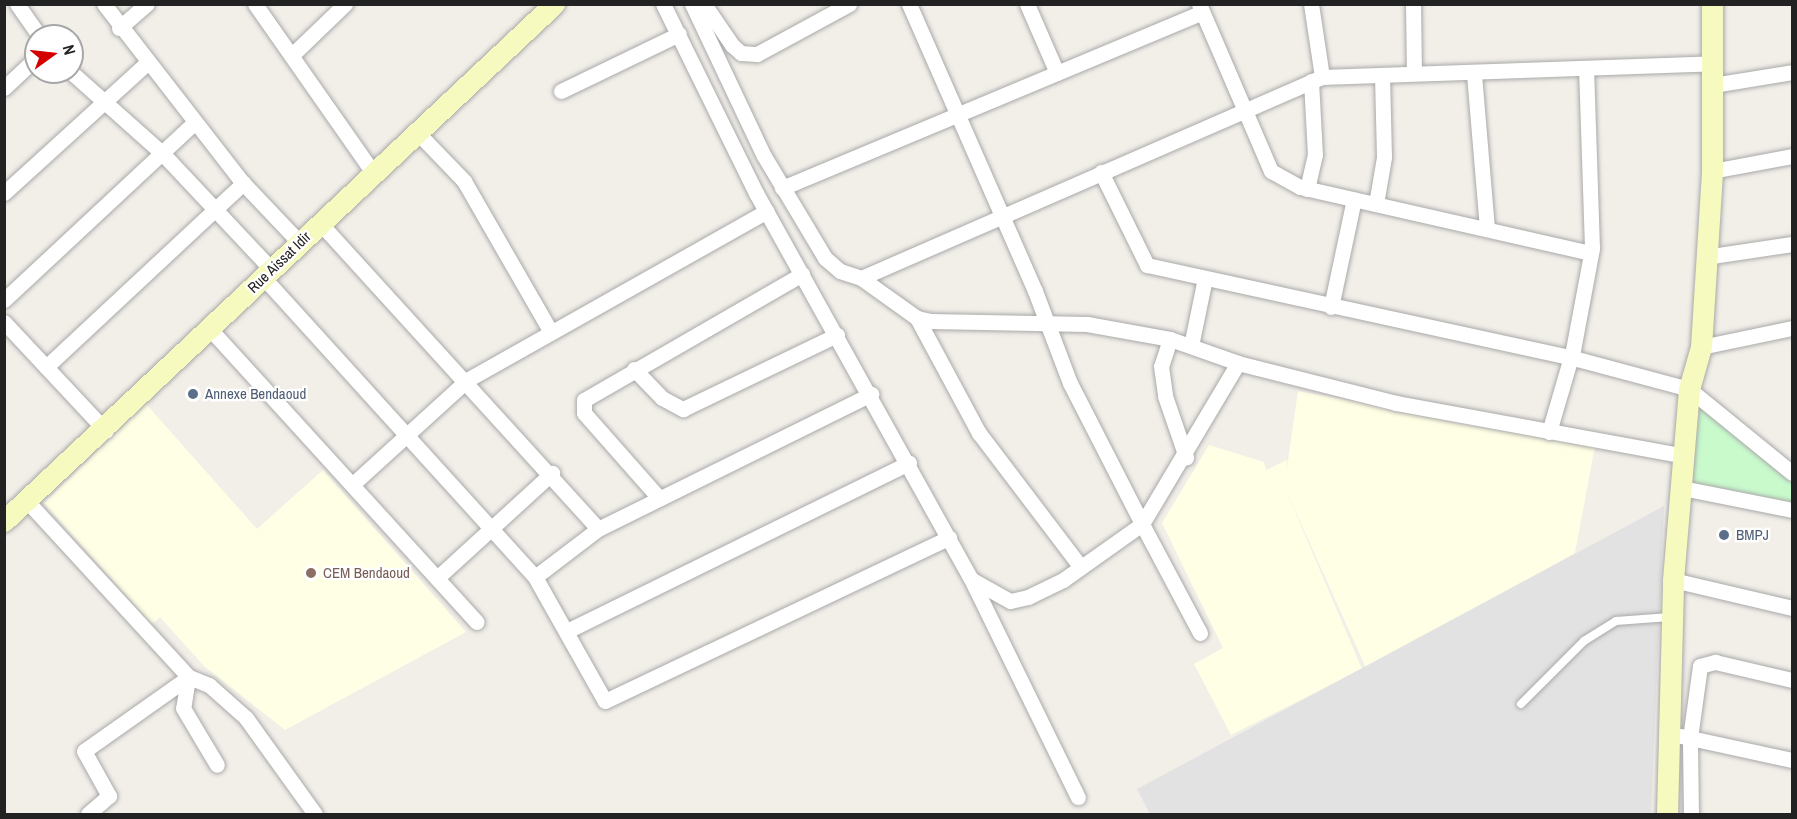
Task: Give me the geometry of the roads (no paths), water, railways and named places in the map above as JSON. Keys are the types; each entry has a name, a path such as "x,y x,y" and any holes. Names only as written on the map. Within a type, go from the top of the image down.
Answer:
{"street":[{"path":"17,4 31,24"},
{"path":"104,4 119,28 243,183 299,242"},
{"path":"119,28 147,4"},
{"path":"255,4 372,171"},
{"path":"292,55 345,4"},
{"path":"663,4 767,211 871,394 971,579 1078,797"},
{"path":"692,4 782,188 825,258 861,278 917,318 979,433 1080,566"},
{"path":"704,4 732,45 741,53 757,54 849,4"},
{"path":"909,4 1001,213 1070,383 1200,633"},
{"path":"1027,4 1057,73"},
{"path":"1307,189 1315,155 1317,79 1311,4"},
{"path":"1413,4 1414,73"},
{"path":"1667,814 1666,732 1673,580 1689,389 1701,347 1712,171 1714,63 1712,4"},
{"name":"Rue Aissat Idir","path":"4,521 106,431 372,171 550,6"},
{"path":"782,188 1057,73 1200,8 1271,171 1307,189 1591,253"},
{"path":"561,91 679,34"},
{"path":"4,193 100,101 147,63"},
{"path":"861,278 1001,213 1317,79 1414,73 1474,74 1714,63"},
{"path":"4,88 24,69"},
{"path":"1549,432 1571,357 1591,253 1586,69"},
{"path":"1713,85 1792,72"},
{"path":"1474,74 1486,228"},
{"path":"1376,204 1384,158 1382,75"},
{"path":"83,84 163,153 214,208 267,273 535,577 569,630 599,694 613,699 949,538"},
{"path":"4,300 194,123"},
{"path":"416,130 464,181 551,332"},
{"path":"1712,171 1792,156"},
{"path":"1101,172 1147,265 1331,307 1571,357 1689,389 1792,473"},
{"path":"46,367 243,183"},
{"path":"1331,307 1354,199"},
{"path":"354,483 467,380 767,211"},
{"path":"320,223 552,473 598,529"},
{"path":"1705,257 1792,244"},
{"path":"659,498 582,405 588,396 802,274"},
{"path":"1191,346 1205,278"},
{"path":"917,318 1047,322 1170,339 1238,363 1396,403 1684,456"},
{"path":"4,322 106,431"},
{"path":"1701,347 1792,328"},
{"path":"210,329 354,483 477,622"},
{"path":"634,369 662,398 682,410 837,335"},
{"path":"1170,339 1162,378 1186,457"},
{"path":"971,579 1010,601 1044,591 1142,524 1186,457 1238,363"},
{"path":"535,577 598,529 871,394"},
{"path":"569,630 909,463"},
{"path":"437,578 552,473"},
{"path":"1682,489 1792,510"},
{"path":"26,500 188,677 209,685 246,718 315,814"},
{"path":"1673,580 1792,608"},
{"path":"1692,814 1690,738 1697,672 1704,664 1792,680"},
{"path":"188,677 183,708 217,765"},
{"path":"97,812 109,796 84,751 188,677"},
{"path":"1666,732 1792,760"}],"lane":[{"path":"1521,704 1584,641 1616,621 1672,617"}],"place":[{"name":"Annexe Bendaoud","path":"193,394"},
{"name":"BMPJ","path":"1724,535"},
{"name":"CEM Bendaoud","path":"311,573"}]}
